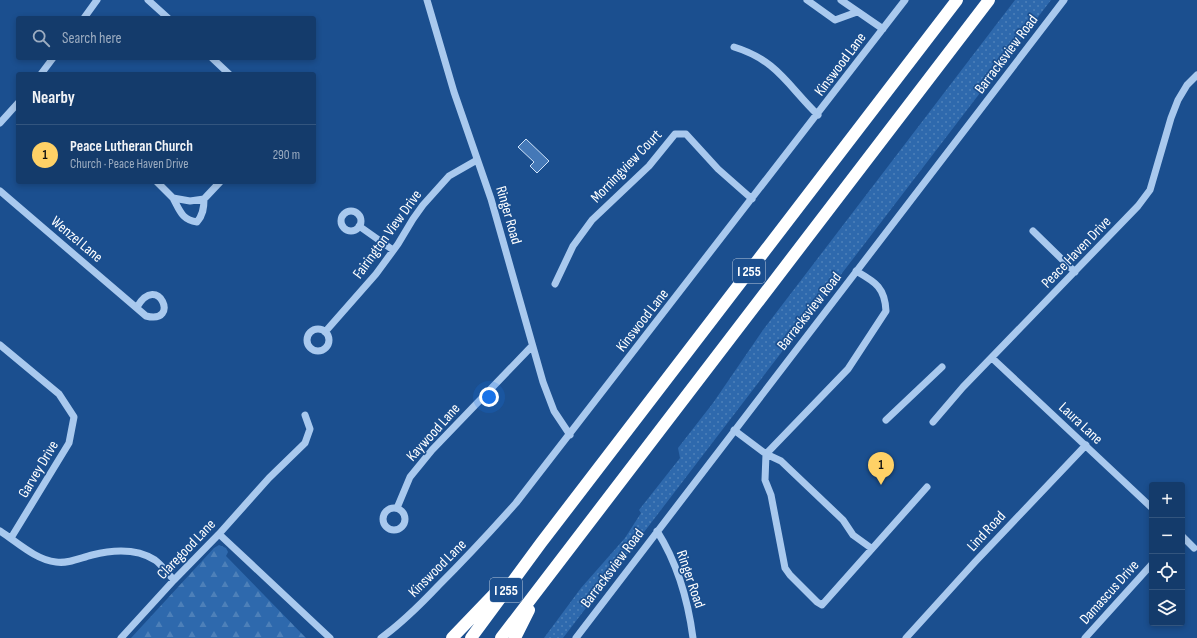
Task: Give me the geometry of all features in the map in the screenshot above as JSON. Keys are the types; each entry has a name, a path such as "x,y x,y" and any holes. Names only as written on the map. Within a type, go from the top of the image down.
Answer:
{"highway":[{"name":"I 255","path":"471,638 541,543 956,0"},
{"name":"I 255","path":"501,638 990,0"},
{"path":"452,638 541,543"},
{"path":"515,638 539,587"}],"street":[{"path":"85,16 97,0"},
{"path":"148,0 166,16"},
{"name":"Ringer Road","path":"427,0 452,85 491,199 532,346 554,411 570,435"},
{"path":"807,0 835,20 857,12"},
{"path":"841,0 883,29"},
{"name":"Kinswood Lane","path":"381,638 405,619 473,551 516,503 818,115 905,0"},
{"name":"Barracksview Road","path":"576,638 1064,0"},
{"path":"734,47 750,51 773,67 788,80 800,97 818,115"},
{"path":"43,72 52,60"},
{"path":"214,60 227,72"},
{"name":"Peace Haven Drive","path":"933,422 992,358 1138,206 1150,190 1171,118 1178,100 1187,85 1197,75"},
{"path":"0,123 16,105"},
{"name":"Morningview Court","path":"555,284 573,246 592,220 644,171 675,134 686,134 692,138 718,169 752,199"},
{"name":"Fairington View Drive","path":"325,332 376,274 398,244 412,218 423,205 449,176 477,160"},
{"path":"159,184 173,198 181,215 187,220 198,222 204,208 204,199"},
{"path":"173,198 190,201 204,199 218,184"},
{"name":"Wenzel Lane","path":"0,191 137,307"},
{"path":"359,226 393,250"},
{"path":"1033,231 1075,272"},
{"path":"856,271 873,280 882,290 885,299 886,311 848,369 766,454 765,480 771,495 785,568 817,602 822,605 826,603 871,548 927,487"},
{"name":"Garvey Drive","path":"0,345 59,394 74,417 69,443 11,538"},
{"name":"Kaywood Lane","path":"397,508 410,477 532,346"},
{"name":"Laura Lane","path":"992,358 1149,505"},
{"path":"886,420 942,367"},
{"name":"Claregood Lane","path":"121,638 174,580 220,534 269,478 306,443 310,429 304,415"},
{"path":"734,430 766,454 781,461 843,520 853,535 871,548"},
{"name":"Lind Road","path":"906,638 975,562 1086,445"},
{"path":"0,531 40,557 56,562 72,561 107,552 122,551 140,554 156,561 174,580"},
{"name":"Ringer Road","path":"656,532 673,559 686,597 694,638"},
{"path":"220,534 330,638"},
{"path":"1185,539 1194,548"},
{"name":"Damascus Drive","path":"1085,638 1149,567"}],"green space":[{"path":"1015,0 1051,0 563,638 544,638 581,588 625,538 641,513 639,510 680,458 678,448 713,403 763,330"},
{"path":"219,545 226,548 228,552 226,556 306,638 131,638 214,548"}],"building":[{"path":"526,139 549,161 537,173 530,166 534,162 518,147"}],"place":[{"name":"Peace Lutheran Church","path":"881,485"}]}
